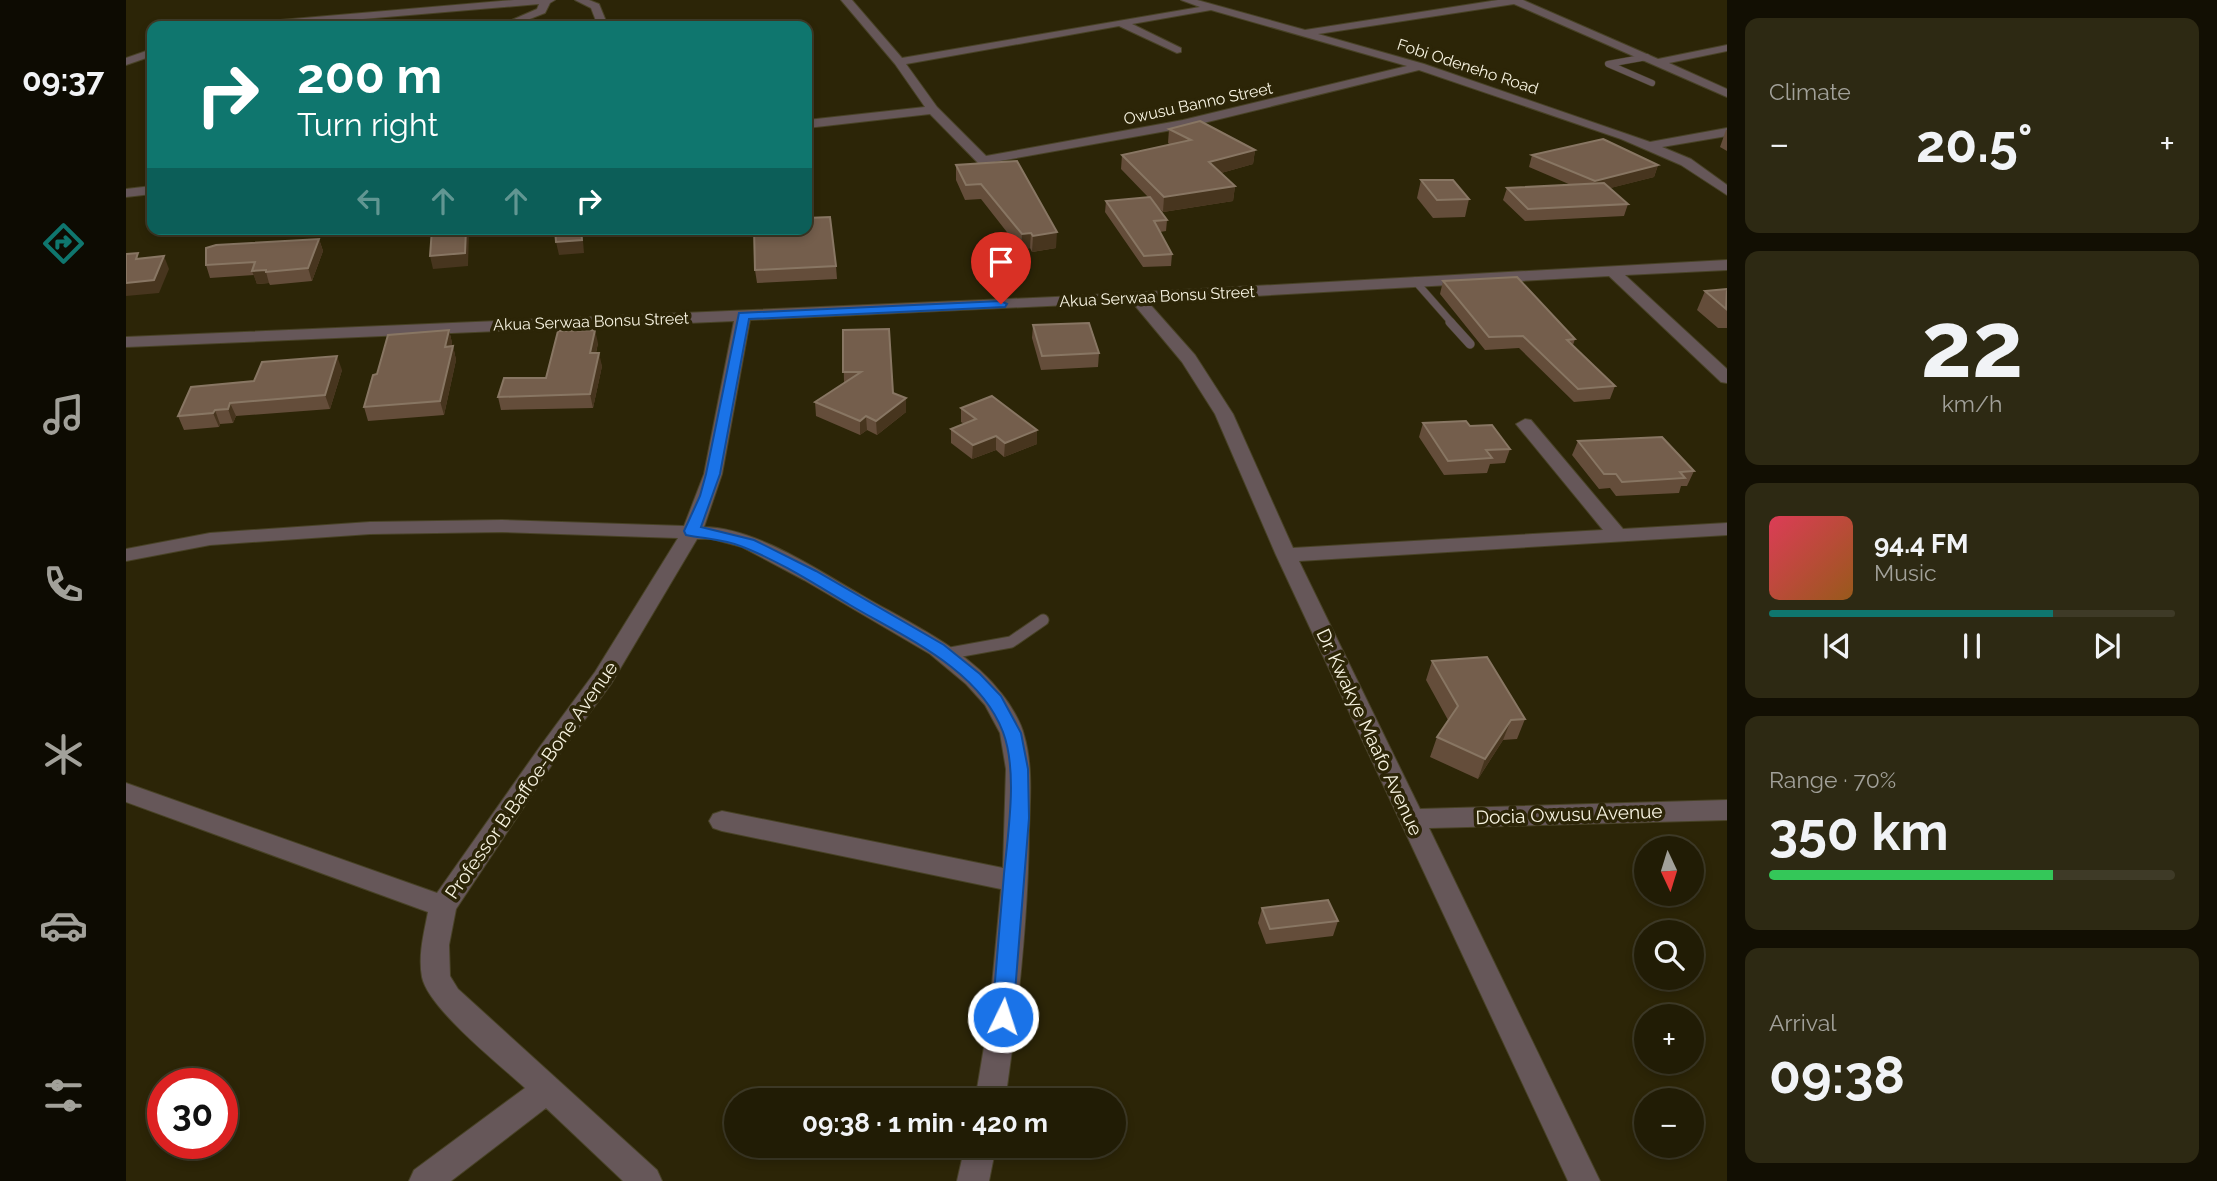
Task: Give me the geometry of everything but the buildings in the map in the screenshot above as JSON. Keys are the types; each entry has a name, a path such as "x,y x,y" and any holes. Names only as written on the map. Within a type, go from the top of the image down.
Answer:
{"street":[{"path":"320,21 454,12 548,0"},
{"path":"516,21 541,11 548,0"},
{"path":"580,0 595,6 601,21"},
{"path":"812,123 933,110 899,62 846,0"},
{"path":"1304,33 1516,0 1727,93"},
{"path":"899,62 1122,23 1187,4"},
{"name":"Fobi Odeneho Road","path":"1187,4 1420,66 1653,145 1686,162 1727,191"},
{"path":"1122,23 1177,50"},
{"path":"1652,59 1727,48"},
{"path":"126,62 147,54"},
{"name":"Owusu Banno Street","path":"933,110 981,159 1076,145 1183,124 1420,66"},
{"path":"1653,145 1727,132"},
{"path":"126,193 147,191"},
{"name":"Akua Serwaa Bonsu Street","path":"126,342 1136,297 1727,265"},
{"path":"1612,271 1727,378"},
{"name":"Dr. Kwakye Maafo Avenue","path":"1136,297 1189,359 1214,396 1286,555 1584,1181"},
{"name":"Professor B.Baffoe-Bone Avenue","path":"646,1181 448,998 436,978 435,945 443,906 547,754 603,678 692,531 713,474 743,315"},
{"path":"1525,424 1618,536"},
{"path":"126,555 210,539 370,528 502,526 692,531 713,533 749,544 882,615 944,654 974,678 994,700 1012,733 1018,769 1019,818 1003,1017 992,1088"},
{"path":"1286,555 1727,529"},
{"path":"126,792 443,906"},
{"name":"Docia Owusu Avenue","path":"1411,819 1727,810"},
{"path":"722,821 1014,881"},
{"path":"425,1181 548,1089"},
{"path":"973,1181 978,1158"}],"lane":[{"path":"1652,59 1608,64 1652,83"},
{"path":"1415,281 1470,344"},
{"path":"944,654 1011,642 1043,620"}],"route":[{"path":"1001,304 743,315 713,474 692,531 713,533 749,544 811,575 938,649 974,678 994,700 1012,733 1018,769 1019,818 1003,1017"}]}
